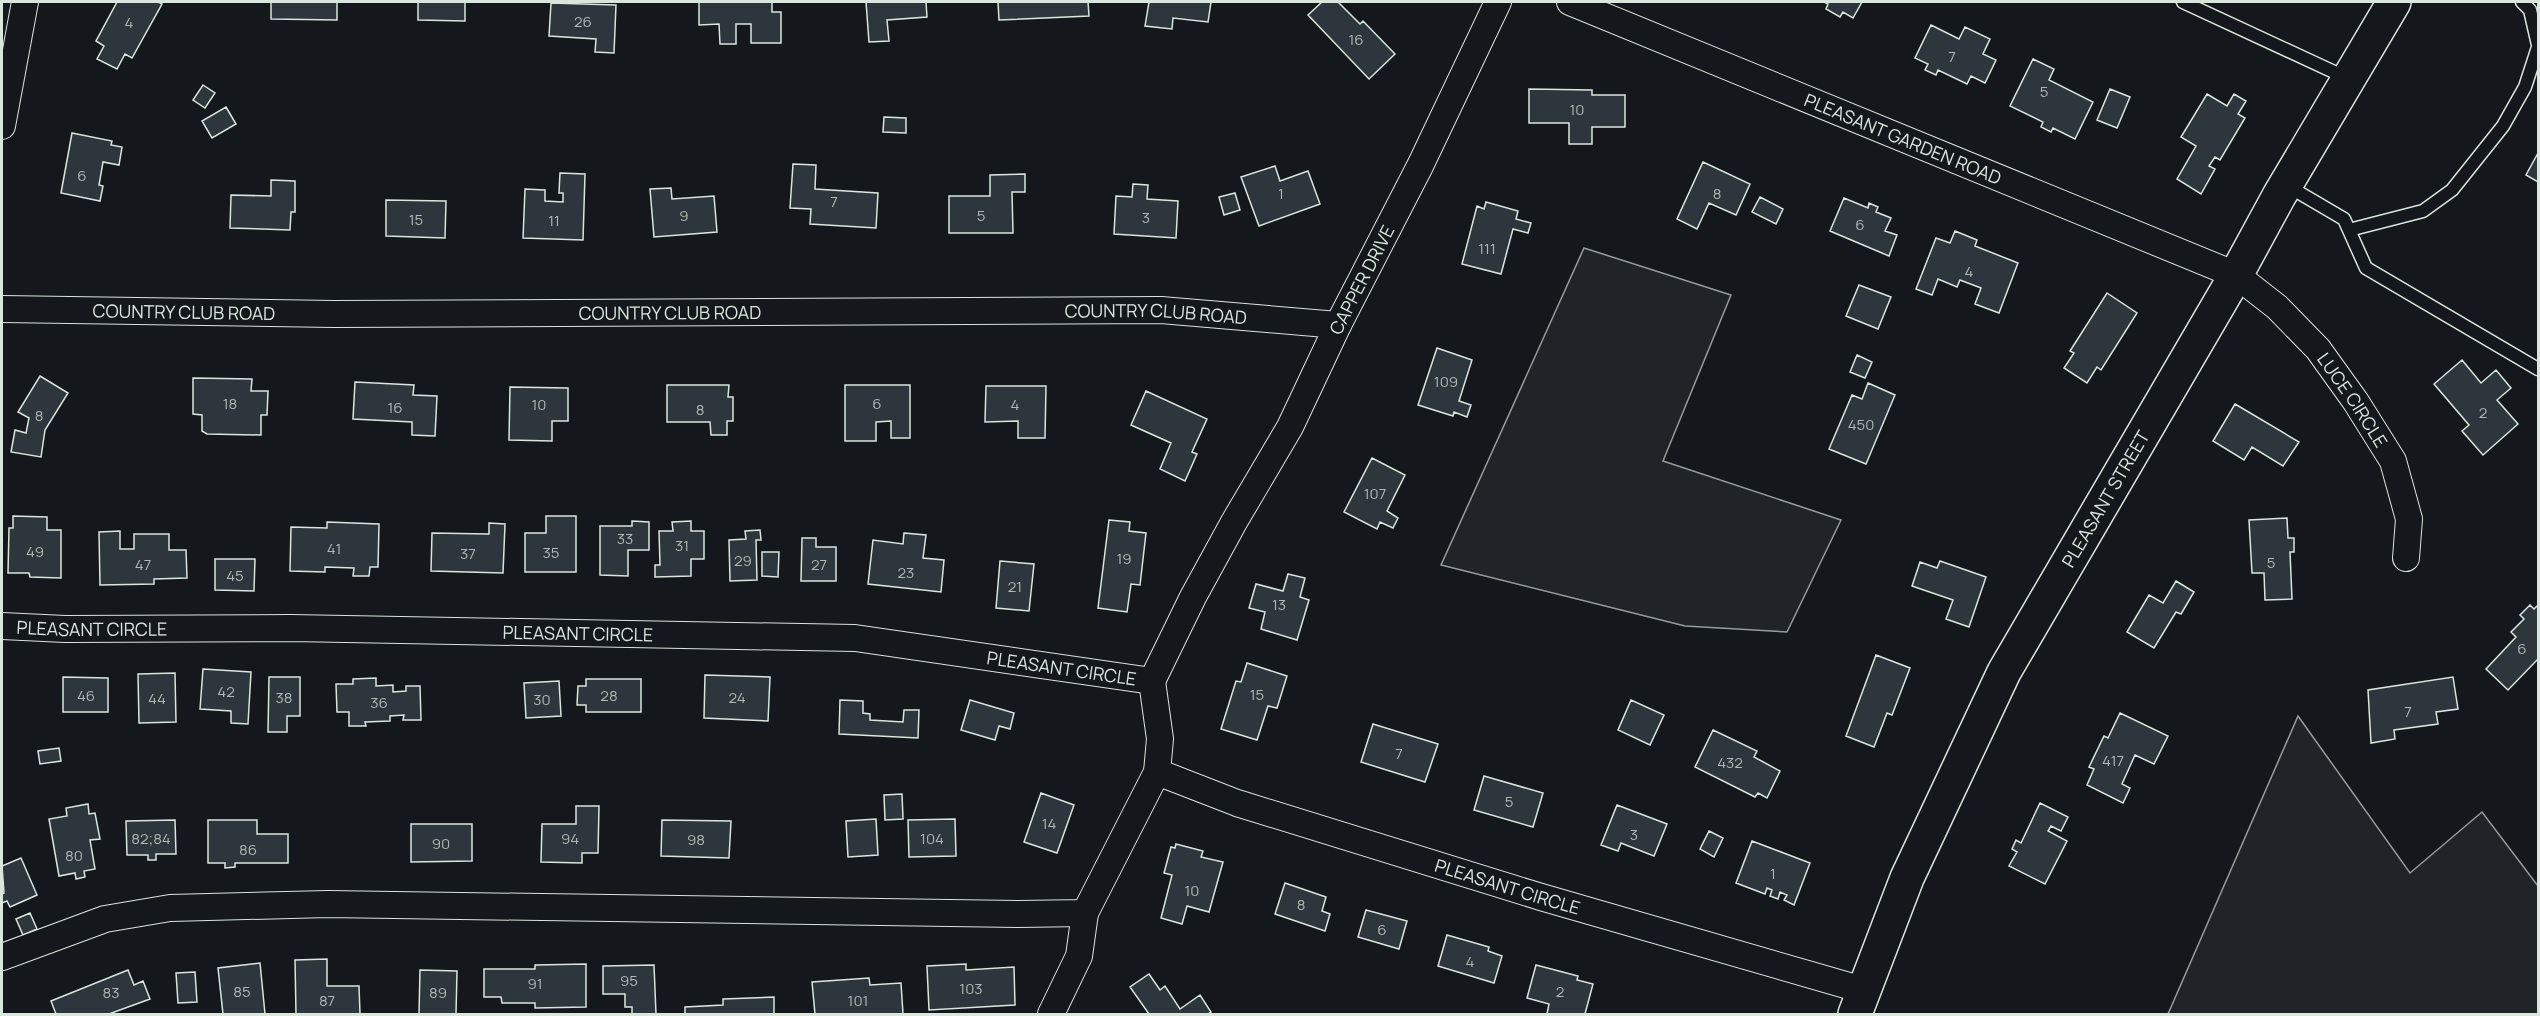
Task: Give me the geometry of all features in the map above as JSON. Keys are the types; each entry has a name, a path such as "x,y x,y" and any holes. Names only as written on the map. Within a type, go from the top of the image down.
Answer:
{"main road":[{"name":"PLEASANT STREET","path":"1859,1002 1907,878 2004,672 2236,274 2285,184 2394,2"}],"street":[{"path":"2,126 25,2"},
{"name":"CAPPER DRIVE","path":"1216,555 1290,428 1338,325 1420,166 1498,2"},
{"name":"PLEASANT GARDEN ROAD","path":"1570,2 2236,274"},
{"name":"LUCE CIRCLE","path":"2236,274 2277,307 2318,349 2356,402 2393,461 2409,519 2406,558"},
{"name":"COUNTRY CLUB ROAD","path":"2,309 334,314 1161,310 1338,325"},
{"name":"PLEASANT CIRCLE","path":"1051,1014 1079,956 1085,913 1157,772 1160,739 1152,681 1216,555"},
{"name":"PLEASANT CIRCLE","path":"2,626 65,629 291,628 855,638 1152,681"},
{"name":"PLEASANT CIRCLE","path":"1157,772 1237,803 1541,897 1859,1002"},
{"path":"2,957 105,919 170,908 328,904 1085,913"}],"lane":[{"path":"2183,2 2348,78"},
{"path":"2349,230 2422,211 2452,190 2503,126 2525,87 2538,46 2530,10 2522,2"},
{"path":"2285,184 2344,219 2366,268 2538,369"}],"shaded area":[{"path":"1584,248 1731,295 1663,461 1841,520 1787,632 1685,626 1441,565"},
{"path":"2298,716 2410,873 2482,812 2538,886 2538,1014 2168,1014"}],"building":[{"path":"117,2 158,2 162,4 132,58 125,54 117,69 97,59 104,46 96,41"},
{"path":"271,2 337,2 337,20 271,19"},
{"path":"418,2 465,2 465,21 418,20"},
{"path":"699,2 772,2 772,12 781,12 781,43 751,43 751,24 736,24 736,44 720,44 719,24 699,25"},
{"path":"866,2 926,2 927,17 887,20 889,41 869,42"},
{"path":"998,2 1088,2 1089,16 999,20"},
{"path":"1149,2 1211,2 1208,22 1173,18 1172,29 1145,26"},
{"path":"1322,2 1338,2 1360,24 1363,21 1395,54 1369,79 1308,15"},
{"path":"1824,2 1862,2 1853,18 1843,12 1840,17 1826,9 1828,4"},
{"path":"551,3 616,5 614,53 595,52 596,39 549,36"},
{"path":"1931,25 1959,39 1965,27 1990,39 1983,54 1996,60 1985,83 1971,76 1967,84 1938,70 1936,75 1925,70 1928,64 1915,58"},
{"path":"2033,59 2054,69 2049,80 2093,102 2075,139 2053,128 2051,132 2041,127 2043,122 2010,106"},
{"path":"203,85 215,93 205,108 193,100"},
{"path":"1529,89 1592,90 1592,95 1625,95 1625,127 1592,127 1592,144 1569,144 1569,123 1529,123"},
{"path":"2110,89 2130,97 2117,128 2097,120"},
{"path":"2207,94 2227,106 2234,94 2246,101 2238,114 2245,118 2220,160 2215,157 2209,166 2215,169 2201,194 2177,179 2196,146 2181,137"},
{"path":"226,107 236,124 212,138 202,121"},
{"path":"884,117 906,118 906,133 883,132"},
{"path":"72,133 112,141 111,145 122,147 119,165 103,162 99,185 103,186 100,201 61,193"},
{"path":"2538,153 2538,182 2526,175"},
{"path":"1703,162 1750,184 1736,215 1709,203 1697,229 1677,219"},
{"path":"793,164 816,165 815,189 878,193 876,228 810,224 811,209 790,208"},
{"path":"1275,166 1280,181 1308,171 1320,204 1259,226 1241,177"},
{"path":"560,173 585,174 583,240 523,238 525,189 545,190 545,201 563,202 563,193 559,193"},
{"path":"1025,174 1025,192 1012,192 1013,233 949,233 949,196 990,196 990,175"},
{"path":"271,180 295,181 295,212 291,212 290,230 230,228 231,195 271,196"},
{"path":"1133,184 1148,185 1147,199 1178,201 1176,238 1114,234 1116,196 1132,197"},
{"path":"671,188 672,199 714,196 717,232 654,237 650,189"},
{"path":"1235,193 1240,210 1224,215 1219,197"},
{"path":"1760,197 1783,209 1776,224 1752,212"},
{"path":"1844,198 1868,208 1869,203 1878,207 1876,212 1891,218 1885,231 1897,235 1889,256 1830,231"},
{"path":"386,200 446,201 445,238 386,236"},
{"path":"1486,202 1518,211 1516,219 1531,223 1528,233 1513,229 1501,274 1462,264 1477,206 1484,209"},
{"path":"1955,231 1977,240 1975,246 2018,263 1999,313 1975,304 1981,288 1960,280 1957,287 1938,279 1932,295 1916,289 1936,238 1950,243"},
{"path":"1859,285 1891,297 1878,329 1846,316"},
{"path":"2107,293 2137,313 2101,370 2097,367 2087,383 2064,368 2074,353 2070,351"},
{"path":"1437,348 1472,360 1459,401 1471,405 1467,417 1454,412 1453,416 1418,405"},
{"path":"1857,355 1872,362 1865,378 1850,372"},
{"path":"2462,360 2481,383 2496,370 2511,388 2497,400 2518,424 2483,455 2462,431 2469,425 2434,384"},
{"path":"40,376 68,393 45,430 41,457 11,452 15,430 26,433 29,418 18,412"},
{"path":"193,378 252,379 251,391 268,391 267,415 261,415 261,435 207,434 202,431 202,415 193,414"},
{"path":"355,382 414,385 413,395 437,396 435,436 412,435 412,422 353,419"},
{"path":"1868,383 1895,395 1866,464 1829,449 1852,395 1862,399"},
{"path":"667,385 729,385 728,397 733,397 733,421 727,421 727,435 711,435 710,422 667,422"},
{"path":"845,385 910,385 910,438 891,438 891,421 876,422 876,441 845,441"},
{"path":"986,386 1046,386 1045,438 1018,438 1018,421 985,422"},
{"path":"510,387 568,388 568,421 552,421 552,441 509,440"},
{"path":"1146,391 1207,419 1192,452 1197,454 1185,481 1160,469 1171,443 1131,425"},
{"path":"2235,404 2299,442 2283,466 2252,447 2244,460 2213,441"},
{"path":"1372,458 1405,475 1387,511 1398,518 1393,528 1380,522 1377,529 1344,512"},
{"path":"13,516 47,517 47,530 61,530 61,578 30,577 29,573 8,573 9,528 13,528"},
{"path":"546,516 576,516 576,572 525,572 525,533 546,533"},
{"path":"2287,518 2288,538 2294,538 2294,552 2290,552 2292,599 2265,600 2264,573 2252,573 2249,520"},
{"path":"1109,520 1130,522 1129,531 1146,533 1140,585 1131,584 1127,612 1098,608"},
{"path":"632,521 649,522 649,550 628,550 628,576 600,575 600,526 632,526"},
{"path":"691,521 691,531 704,531 704,559 691,559 691,576 655,577 655,565 660,565 659,531 673,531 672,522"},
{"path":"327,522 379,524 378,567 370,567 369,576 353,576 354,568 325,567 325,572 290,571 291,527 327,528"},
{"path":"489,523 505,524 503,573 431,571 432,533 489,534"},
{"path":"760,530 761,540 756,540 757,580 730,581 729,540 746,539 745,531"},
{"path":"120,531 120,549 134,549 134,534 169,534 169,550 186,550 187,578 154,579 154,584 100,585 99,532"},
{"path":"904,533 926,535 923,558 944,560 941,592 868,584 873,540 903,544"},
{"path":"802,538 816,538 816,547 836,547 836,581 801,581"},
{"path":"762,552 779,552 778,577 762,576"},
{"path":"215,559 255,559 254,591 215,590"},
{"path":"1000,561 1034,564 1029,611 996,608"},
{"path":"1940,561 1986,577 1969,627 1946,619 1953,600 1912,586 1920,562 1937,568"},
{"path":"1288,574 1305,578 1300,597 1309,600 1297,640 1261,629 1265,612 1249,608 1256,584 1283,591"},
{"path":"2176,581 2194,592 2181,614 2176,612 2154,648 2127,632 2149,595 2163,603"},
{"path":"2530,605 2534,609 2538,605 2538,659 2508,690 2486,669 2516,637 2511,632 2524,619 2520,615"},
{"path":"1876,655 1910,668 1892,715 1887,713 1874,747 1846,736"},
{"path":"1247,663 1287,676 1277,708 1268,706 1257,740 1221,729 1236,681 1241,682"},
{"path":"203,669 251,672 248,724 231,723 231,711 200,709"},
{"path":"175,673 176,722 139,723 138,674"},
{"path":"705,675 770,677 768,721 704,718"},
{"path":"63,677 108,678 108,712 63,712"},
{"path":"269,677 300,677 300,716 287,716 287,732 268,732"},
{"path":"2453,677 2458,709 2436,712 2438,724 2394,730 2395,739 2371,743 2368,690"},
{"path":"376,678 376,686 393,685 393,692 406,691 406,686 420,686 421,720 403,720 404,715 390,716 390,721 365,722 366,726 349,726 349,712 337,712 336,684 353,684 353,679"},
{"path":"586,679 641,679 641,712 586,712 586,705 577,705 578,686 586,686"},
{"path":"559,681 561,716 526,718 524,683"},
{"path":"840,700 863,701 863,713 870,714 870,720 903,722 904,710 919,710 918,738 839,734"},
{"path":"970,700 1014,713 1010,729 999,726 995,740 961,730"},
{"path":"1631,700 1664,715 1650,745 1618,730"},
{"path":"2120,713 2168,736 2154,764 2135,755 2122,784 2130,788 2123,803 2087,785 2094,769 2089,767 2104,736 2108,738"},
{"path":"1373,724 1438,744 1425,782 1361,762"},
{"path":"1713,730 1757,751 1754,757 1780,771 1767,798 1758,793 1755,797 1695,767"},
{"path":"59,748 61,761 40,764 38,751"},
{"path":"1484,776 1543,793 1533,827 1474,810"},
{"path":"1041,793 1074,805 1057,853 1024,842"},
{"path":"902,794 903,819 885,820 884,795"},
{"path":"2040,803 2068,817 2061,831 2051,826 2048,831 2067,841 2045,884 2009,866 2017,852 2012,849 2016,840 2021,843"},
{"path":"88,804 89,814 95,813 100,839 90,840 95,869 84,871 85,877 76,879 75,873 59,876 49,819 67,816 66,808"},
{"path":"1617,805 1667,824 1654,856 1621,843 1618,851 1601,845"},
{"path":"576,806 599,806 598,853 582,853 582,863 541,862 542,824 576,824"},
{"path":"876,819 878,855 848,857 846,821"},
{"path":"955,819 956,856 909,857 908,820"},
{"path":"175,820 176,854 156,854 156,860 148,860 148,855 127,855 126,821"},
{"path":"208,820 257,820 257,834 288,834 288,863 235,863 235,867 225,868 225,863 208,863"},
{"path":"662,820 731,821 729,858 661,856"},
{"path":"411,824 472,824 472,861 411,862"},
{"path":"1709,831 1723,838 1714,857 1700,849"},
{"path":"1752,841 1810,863 1794,905 1784,900 1787,895 1780,892 1778,899 1770,896 1772,890 1767,888 1765,894 1736,883"},
{"path":"1176,844 1203,851 1201,857 1223,862 1209,912 1187,906 1182,924 1161,918 1172,875 1164,873 1171,847 1175,848"},
{"path":"21,858 37,895 10,907 7,901 2,903 4,893 2,866"},
{"path":"1285,883 1326,897 1322,911 1330,914 1325,931 1275,914"},
{"path":"1366,910 1407,921 1399,949 1358,937"},
{"path":"30,913 37,929 23,935 16,919"},
{"path":"1447,935 1489,947 1488,951 1502,956 1494,983 1438,966"},
{"path":"327,959 327,986 359,986 360,1014 296,1014 295,960"},
{"path":"260,963 265,1014 223,1014 218,968"},
{"path":"586,964 586,1007 535,1008 535,1003 502,1003 501,997 484,997 484,969 535,969 535,965"},
{"path":"966,964 966,970 1014,967 1015,1005 929,1010 927,966"},
{"path":"654,965 656,1014 632,1014 632,1007 625,1007 625,994 603,994 603,966"},
{"path":"1536,965 1578,976 1577,980 1593,984 1585,1014 1547,1014 1549,1004 1527,998"},
{"path":"128,970 134,985 143,981 150,999 109,1014 56,1014 51,1001"},
{"path":"420,970 457,971 456,1014 419,1014"},
{"path":"195,972 197,1002 178,1003 176,973"},
{"path":"1149,974 1160,990 1165,986 1180,1009 1200,995 1211,1012 1208,1014 1149,1014 1130,987"},
{"path":"869,978 870,985 901,983 903,1014 815,1014 812,982"},
{"path":"774,997 774,1014 685,1014 685,1007 723,1005 723,999"}]}
